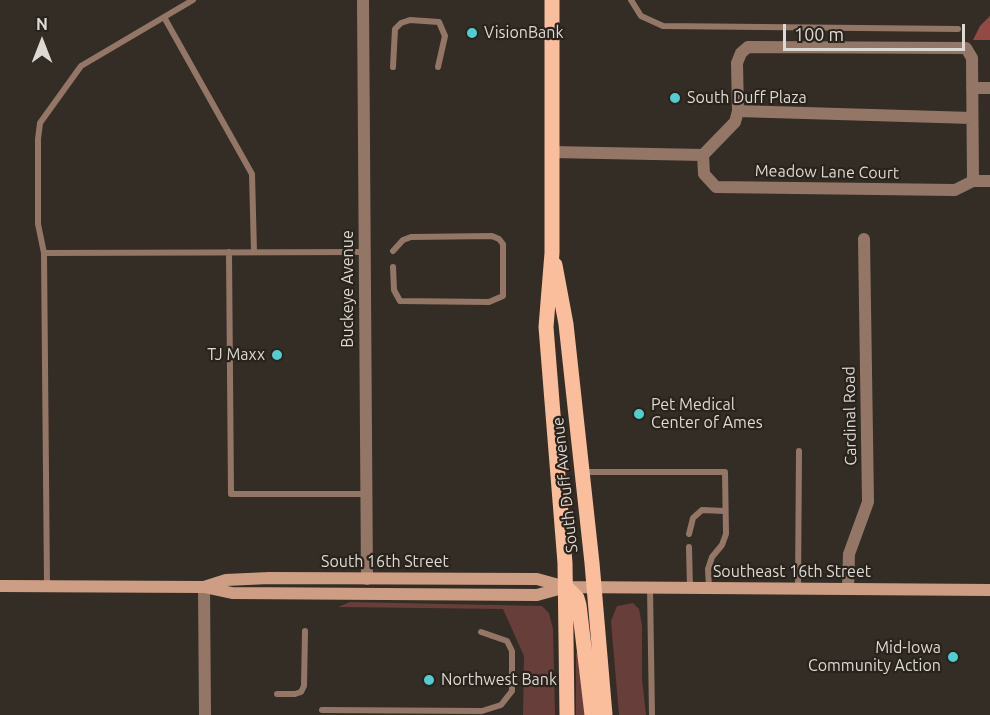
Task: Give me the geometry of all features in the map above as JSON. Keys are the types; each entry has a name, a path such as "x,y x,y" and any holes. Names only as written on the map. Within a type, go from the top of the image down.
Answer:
{"main road":[{"name":"South Duff Avenue","path":"552,0 552,253 546,327 566,587 567,715"},
{"name":"South Duff Avenue","path":"552,253 564,304 605,715"},
{"name":"South 16th Street","path":"204,587 236,579 537,579 566,587 594,588"},
{"name":"South 16th Street","path":"0,586 204,587 232,593 526,595 546,594 566,587"},
{"path":"566,587 577,598 579,605 592,715"},
{"name":"Southeast 16th Street","path":"594,588 990,590"}],"street":[{"name":"Buckeye Avenue","path":"363,0 367,579"},
{"path":"552,152 703,155 735,122 738,111 737,63 741,53 748,47 966,48 972,58 973,182"},
{"path":"972,88 990,88"},
{"path":"738,111 972,118"},
{"name":"Meadow Lane Court","path":"703,155 704,174 716,187 955,190 973,182 990,181"},
{"name":"Cardinal Road","path":"848,589 849,554 865,516 868,502 864,239"},
{"path":"204,587 205,715"}],"lane":[{"path":"47,586 44,253 38,224 40,123 81,66 193,0"},
{"path":"631,0 641,16 663,26 958,29"},
{"path":"164,16 252,174 254,252"},
{"path":"393,67 395,29 401,22 410,20 439,22 445,36 438,67"},
{"path":"393,251 403,240 411,237 492,236 503,244 503,296 489,302 400,301 394,290 393,267"},
{"path":"229,252 231,494 367,494"},
{"path":"44,253 364,252"},
{"path":"798,589 799,451"},
{"path":"582,472 725,472 726,534 722,545 712,557 708,569 709,588"},
{"path":"689,534 693,518 702,510 725,511"},
{"path":"689,547 690,588"},
{"path":"650,588 652,715"},
{"path":"277,694 295,694 301,692 304,686 305,631"},
{"path":"322,710 483,711 501,705 512,691 512,651 507,640 481,632"}],"shaded area":[{"path":"990,16 990,40 973,40 980,26"},
{"path":"350,602 542,606 549,613 553,629 555,715 523,715 524,656 503,609 338,607"},
{"path":"633,603 639,609 642,625 642,679 646,715 619,715 611,621 617,606"},
{"path":"576,653 581,653 588,715 576,715"}],"place":[{"name":"VisionBank","path":"472,33"},
{"name":"South Duff Plaza","path":"675,98"},
{"name":"TJ Maxx","path":"277,355"},
{"name":"Pet Medical Center of Ames","path":"639,414"},
{"name":"Mid-Iowa Community Action","path":"953,657"},
{"name":"Northwest Bank","path":"429,680"}]}
